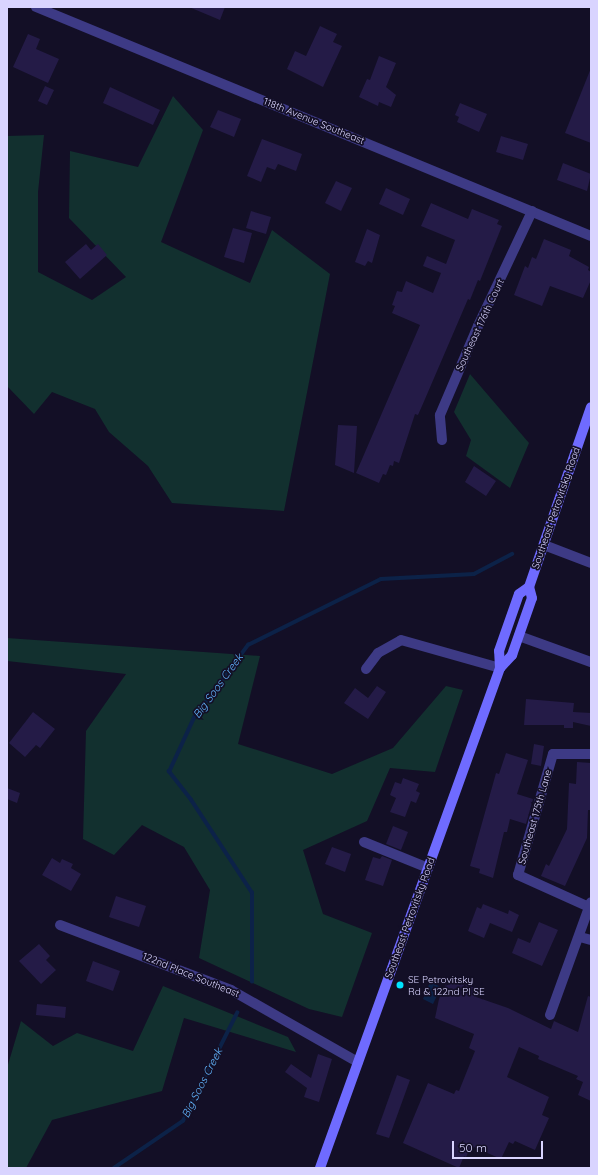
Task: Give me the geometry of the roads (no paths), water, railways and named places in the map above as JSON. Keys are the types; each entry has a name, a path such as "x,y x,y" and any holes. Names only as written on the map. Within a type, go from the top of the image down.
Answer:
{"main road":[{"name":"Southeast Petrovitsky Road","path":"320,1168 500,668 512,655 519,636 532,598 529,587 591,407"},
{"name":"Southeast Petrovitsky Road","path":"500,668 499,651 519,594 529,587"}],"street":[{"name":"118th Avenue Southeast","path":"36,7 591,236"},
{"name":"Southeast 176th Court","path":"442,440 440,415 478,326 496,291 532,211"},
{"path":"544,544 591,563"},
{"path":"519,636 591,662"},
{"path":"366,669 378,653 401,640 500,668"},
{"name":"Southeast 175th Lane","path":"590,904 518,875 553,754 591,754"},
{"path":"364,842 428,868"},
{"path":"550,1015 580,937 590,904"},
{"name":"122nd Place Southeast","path":"60,925 231,990 358,1062"},
{"path":"580,937 591,940"}],"water":[{"path":"430,982 441,987 433,1004 423,999"}],"waterway":[{"name":"Big Soos Creek","path":"252,982 252,893 191,800 169,772 194,718 248,645 381,579 474,574 512,554"},
{"name":"Big Soos Creek","path":"114,1168 183,1121 237,1013"}],"place":[{"name":"SE Petrovitsky Rd & 122nd Pl SE","path":"400,985"}]}
